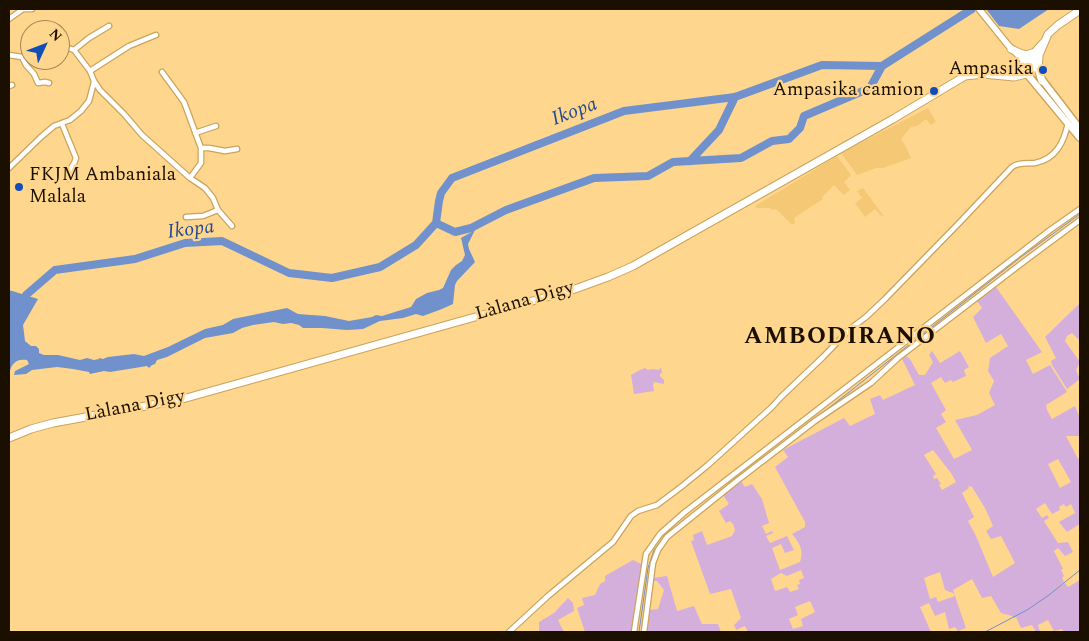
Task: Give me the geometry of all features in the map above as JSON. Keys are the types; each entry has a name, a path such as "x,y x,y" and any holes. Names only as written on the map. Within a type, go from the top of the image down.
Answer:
{"main road":[{"path":"1004,76 1025,64 1037,53 1048,34 1058,24 1080,10"},
{"path":"1009,47 1023,55 1037,53"},
{"path":"1037,53 1038,68 1042,80"},
{"path":"1025,64 1022,71 1027,74 1080,138"},
{"path":"1025,64 1042,80 1080,129"},
{"name":"Làlana Digy","path":"9,438 53,423 179,400 574,289 608,277 633,266 893,119 964,76 983,74 1014,77 1027,74"}],"street":[{"path":"9,19 23,9 32,9"},
{"path":"979,9 1025,64"},
{"path":"74,50 108,26"},
{"path":"90,71 129,46 156,36"},
{"path":"70,49 74,50 90,71 100,90 142,135 190,178 205,188 213,198 218,210 232,226"},
{"path":"30,70 38,83 45,82 50,84"},
{"path":"162,72 184,102 201,148 201,163 190,178"},
{"path":"9,168 54,126 70,120 81,111 89,101 94,81"},
{"path":"509,632 548,596 613,542 632,516 638,511 656,505 688,482 772,407 850,329 885,299 1012,167 1018,164 1034,163 1052,156 1063,141 1068,123"},
{"path":"62,124 76,158 68,170 68,179"},
{"path":"195,133 216,126"},
{"path":"201,148 225,151 237,149"},
{"path":"634,632 646,554 660,534 693,506 1080,208"},
{"path":"186,216 203,216 218,210"},
{"path":"644,632 653,563 658,550 667,538 738,480 815,421 871,383 898,358 1080,220"}],"shaded area":[{"path":"928,108 936,122 931,125 926,119 917,126 911,127 901,139 911,158 857,175 841,153"},
{"path":"837,156 851,175 844,182 850,190 844,195 834,185 822,197 823,199 794,218 795,223 792,225 776,209 757,208 755,206"},
{"path":"863,188 883,215 882,217 875,209 865,217 855,203 862,198 857,191"},
{"path":"996,287 1042,352 1026,360 1033,374 1050,365 1067,392 1046,405 1052,419 1075,406 1080,418 1080,436 1066,436 1080,460 1080,524 1067,532 1059,522 1075,513 1071,504 1066,507 1064,504 1059,507 1060,510 1052,514 1045,503 1036,509 1042,518 1047,515 1049,518 1044,521 1058,543 1068,542 1073,552 1065,556 1058,548 1054,551 1063,569 1061,570 1064,576 1062,578 1064,582 1055,590 1065,583 1068,587 1080,580 1080,632 1064,632 1062,629 1054,631 1048,620 1038,625 1040,632 1036,632 1032,625 1021,628 1016,617 1001,613 991,596 982,598 972,579 953,590 966,628 958,631 955,627 949,629 945,612 935,616 929,603 920,607 931,632 748,632 745,626 736,630 734,625 741,618 731,589 710,594 691,541 694,540 693,535 702,531 707,545 732,536 735,530 733,524 730,521 726,523 719,511 729,504 723,495 741,481 745,487 752,484 762,499 769,523 762,526 766,534 772,531 773,533 766,536 770,543 787,536 794,550 785,553 781,544 772,548 780,570 800,562 801,547 792,534 805,527 805,522 775,467 788,457 783,450 844,418 850,426 875,414 870,399 880,395 883,400 915,385 902,359 906,356 910,359 919,375 925,375 933,362 929,355 932,351 940,363 960,351 969,367 964,370 966,376 953,382 951,380 945,383 941,377 931,383 946,410 941,414 946,422 936,428 954,459 972,450 955,420 977,415 995,405 989,393 994,381 988,371 990,358 1008,346 1001,334 986,343 973,317 982,308 977,301","holes":["933,450 956,482 942,490 937,478 934,479 933,476 936,474 924,455","1058,459 1071,482 1060,488 1048,464","968,486 972,487 993,526 986,531 991,539 1001,536 1015,563 993,577 968,521 974,517 962,493 969,488","801,570 804,578 799,580 800,584 797,585 799,589 790,592 787,587 775,591 771,579 781,573 787,576","940,572 945,590 953,593 955,596 938,602 936,597 930,599 924,578","810,601 815,612 801,619 803,626 793,629 789,619 798,615 795,607"]},
{"path":"1080,303 1080,341 1072,333 1067,336 1065,341 1080,362 1076,370 1080,379 1067,389 1052,365 1051,361 1056,358 1045,337"},
{"path":"661,367 662,373 660,376 664,380 664,384 654,382 654,391 634,394 631,375 645,368 648,370 659,370"},
{"path":"633,560 643,565 632,632 585,632 577,608 584,605 582,598 595,595 600,584 605,581 605,576"},
{"path":"667,576 677,611 694,606 702,624 718,624 721,632 645,632 648,610 658,609 664,590 657,581 652,581 652,578"},
{"path":"568,598 573,603 574,611 558,620 564,632 539,632 539,622 554,613"}],"water":[{"path":"986,9 1049,9 1019,29 999,26"},
{"path":"475,230 468,244 475,262 457,281 453,304 423,316 416,314 380,321 363,329 347,330 303,328 291,323 274,322 253,325 233,333 205,338 157,360 149,368 147,366 90,374 89,372 57,367 32,370 26,374 14,375 15,371 29,364 27,360 19,360 10,369 9,377 9,290 38,299 23,325 25,341 31,346 36,346 39,349 39,353 80,360 87,358 94,360 103,359 134,354 144,356 205,329 223,325 233,319 287,308 298,314 325,316 349,321 376,315 382,316 411,307 416,299 443,288 451,270 462,261 465,255 461,238"}],"waterway":[{"name":"Ikopa","path":"436,223 455,232 471,228 506,210 594,178 648,176 673,162 741,158 772,141 789,139 800,128 804,116 870,88 882,66 972,9"},
{"name":"Ikopa","path":"24,305 26,295 55,270 135,259 185,243 222,241 289,273 332,278 380,267 416,245 436,223 441,193 452,178 624,111 735,97 822,65 882,66"},
{"name":"Ikopa","path":"690,161 719,130 735,97"},
{"path":"816,418 1021,257 1080,214"},
{"path":"639,632 648,568 654,550 662,540"},
{"path":"985,632 1027,610 1080,570"}],"place":[{"name":"Ampasika","path":"1043,70"},
{"name":"Ampasika camion","path":"934,91"},
{"name":"FKJM Ambaniala Malala","path":"19,187"}],"district":[{"name":"AMBODIRANO","path":"840,338"}]}
